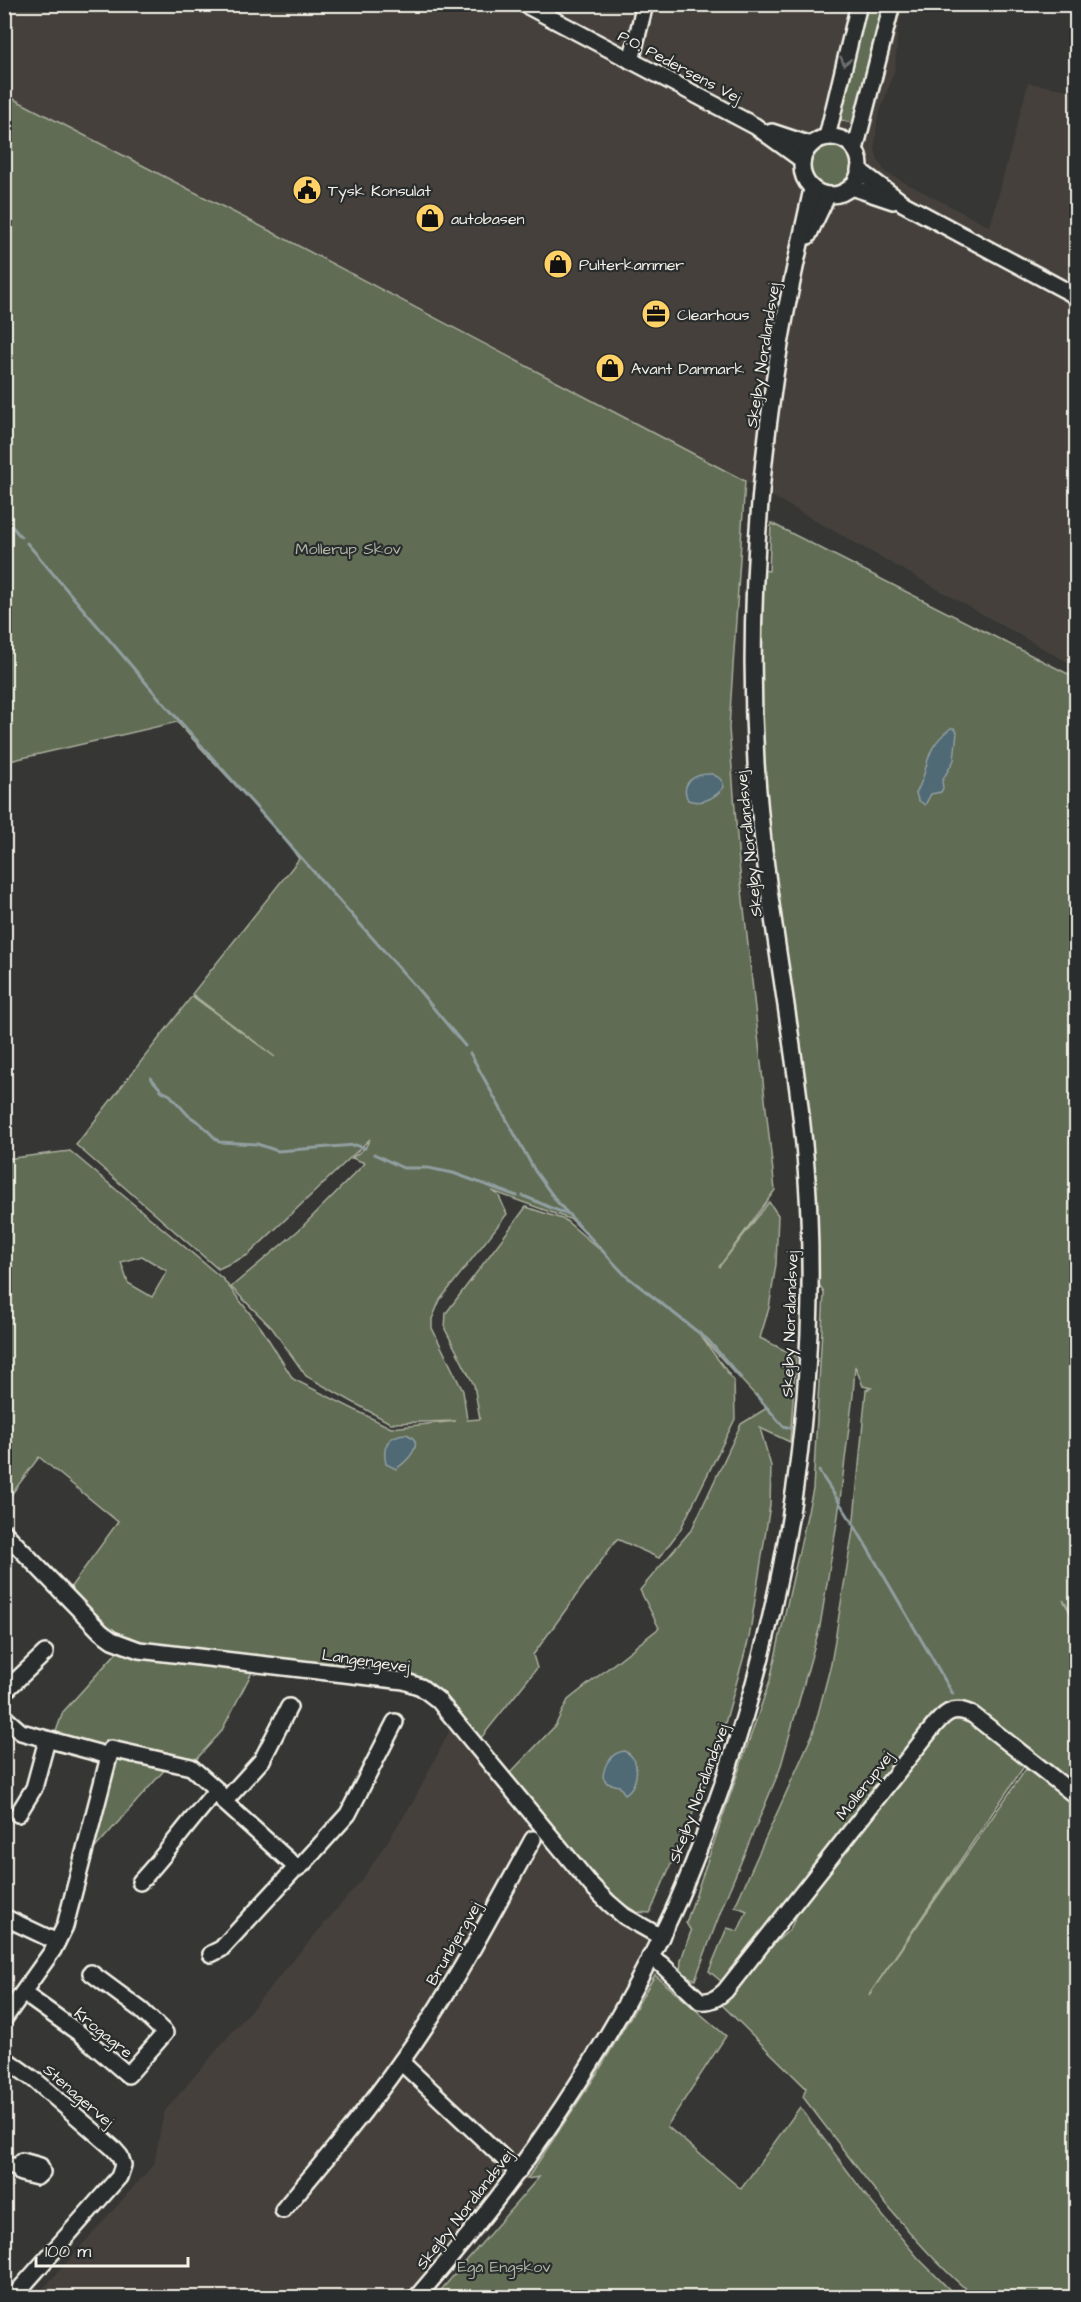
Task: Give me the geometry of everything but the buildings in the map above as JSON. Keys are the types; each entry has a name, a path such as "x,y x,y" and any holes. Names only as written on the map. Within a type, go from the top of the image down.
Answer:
{"street":[{"name":"P.O. Pedersens Vej","path":"524,4 755,126 802,160"},
{"path":"631,61 645,4"},
{"path":"827,137 859,4"},
{"path":"855,150 892,4"},
{"name":"P.O. Pedersens Vej","path":"755,126 811,145"},
{"path":"827,137 843,140 855,150 859,160 859,170 850,187 844,192 827,196 812,189 803,176 802,160 811,145 827,137"},
{"path":"859,170 904,204 1077,296"},
{"path":"850,187 904,204"},
{"name":"Skejby Nordlandsvej","path":"416,2298 518,2172 572,2092 661,1937 699,1850 749,1704 774,1603 794,1500 806,1387 810,1293 809,1215 806,1164 792,1036 763,839 756,764 754,671 756,553 763,469 774,385 796,260 812,189"},
{"name":"Skejby Nordlandsvej","path":"796,260 827,196"},
{"name":"Langengevej","path":"4,1532 83,1615 106,1636 124,1646 139,1650 404,1681 421,1687 438,1700 580,1872 609,1903 633,1921 661,1937"},
{"path":"4,1692 45,1653"},
{"path":"140,1881 168,1852 191,1819 262,1760 289,1707"},
{"name":"Mollerupvej","path":"650,1957 661,1964 695,1998 708,2002 716,1999 725,1991 942,1716 953,1710 964,1710 973,1715 1077,1796"},
{"path":"4,1717 21,1732 109,1756"},
{"path":"211,1954 220,1949 348,1814 395,1722"},
{"path":"18,1814 34,1788 47,1740"},
{"path":"4,2019 57,1942 65,1926 111,1749 191,1767 296,1867"},
{"name":"Brunbjergvej","path":"283,2210 338,2145 401,2062 473,1946 532,1839"},
{"path":"4,1917 57,1942"},
{"name":"Krogagre","path":"23,1993 79,2033 128,2075 165,2033 141,2010 91,1973"},
{"name":"Stenagervej","path":"4,2058 36,2081 105,2141 117,2153 123,2165 119,2177 12,2298"},
{"path":"401,2062 518,2172"},
{"path":"4,2164 20,2168"}],"shaded area":[{"path":"4,5 904,5 898,29 895,69 877,121 875,148 878,160 885,172 990,227 1028,83 1076,91 1076,667 745,481 5,94"},
{"path":"453,1724 610,1916 649,1939 638,1963 655,1975 598,2072 527,2179 426,2297 35,2298 154,2164 164,2112 364,1877 413,1802"}],"green space":[{"path":"863,5 888,5 858,125 835,118"},
{"name":"Mollerup Skov","path":"4,94 745,481 729,728 739,863 775,1190 719,1267 769,1202 778,1215 776,1264 769,1308 760,1338 796,1356 790,1442 760,1428 771,1466 770,1505 749,1638 713,1766 650,1913 636,1912 611,1896 510,1773 555,1726 568,1700 659,1628 640,1590 692,1529 741,1424 767,1408 700,1335 734,1381 735,1419 680,1530 659,1558 617,1539 533,1655 537,1668 481,1738 425,1683 139,1644 107,1630 70,1588 118,1522 39,1457 5,1503 5,1159 70,1151 223,1279 262,1329 293,1379 391,1428 456,1421 390,1423 306,1376 272,1328 231,1287 300,1229 365,1163 352,1158 365,1148 370,1139 248,1255 218,1269 76,1145 192,996 275,1057 192,994 299,859 284,838 177,722 5,762","holes":["492,1191 572,1220 605,1254 565,1220 526,1207 446,1313 445,1329 474,1385 480,1419 467,1420 463,1391 432,1328 432,1319 440,1300 507,1214 499,1196","142,1256 167,1271 152,1297 128,1283 121,1262"]},
{"path":"831,146 845,152 851,166 845,180 831,186 817,180 811,166 817,152"},
{"path":"771,523 1076,678 1076,1618 1063,1600 1076,1622 1076,1787 952,1707 726,1981 722,1982 709,1971 727,1928 738,1931 747,1911 735,1906 813,1733 831,1664 853,1530 866,1390 871,1388 863,1386 855,1366 838,1516 820,1626 780,1769 725,1900 695,1980 680,1972 681,1960 691,1931 686,1923 770,1680 813,1489 824,1293 817,1281 804,1077 768,819 761,705 762,570 769,571"},
{"path":"118,1651 137,1658 252,1672 221,1732 192,1764 106,1753 54,1737 63,1712"},
{"path":"953,1719 983,1730 1025,1765 869,1995 1026,1769 1076,1805 1076,2297 975,2297 928,2252 884,2202 803,2097 806,2088 720,2003 758,1959 790,1929 809,1891 945,1722"},
{"path":"122,1754 168,1766 88,1856 112,1761"},
{"name":"Egå Engskov","path":"655,1975 726,2036 667,2126 741,2189 800,2107 867,2197 919,2259 957,2297 435,2297 539,2177 527,2179 598,2072"}],"water":[{"path":"951,728 957,732 954,760 942,781 941,792 931,794 925,805 918,800 916,793 931,751"},
{"path":"712,774 723,782 724,787 703,801 688,800 687,784 700,775"},
{"path":"406,1434 415,1442 415,1447 405,1462 396,1469 386,1464 387,1443 394,1437"},
{"path":"624,1751 634,1760 636,1766 636,1779 625,1794 619,1786 607,1783 603,1777 609,1760 615,1754"}],"waterway":[{"path":"4,517 21,537"},
{"path":"27,543 152,690 416,987 465,1046"},
{"path":"470,1053 535,1171 558,1203 625,1275 708,1340 741,1378"},
{"path":"151,1078 162,1091 170,1095 188,1115 219,1142 257,1144 278,1151 355,1145 365,1148"},
{"path":"374,1154 403,1168 428,1168 453,1173 517,1196"},
{"path":"523,1196 566,1213"},
{"path":"756,1395 783,1426 791,1428"},
{"path":"819,1471 854,1525 953,1694"}],"place":[{"name":"Tysk Konsulat","path":"307,190"},
{"name":"autobasen","path":"430,218"},
{"name":"Pulterkammer","path":"558,264"},
{"name":"Clearhous","path":"656,314"},
{"name":"Avant Danmark","path":"610,368"}]}
